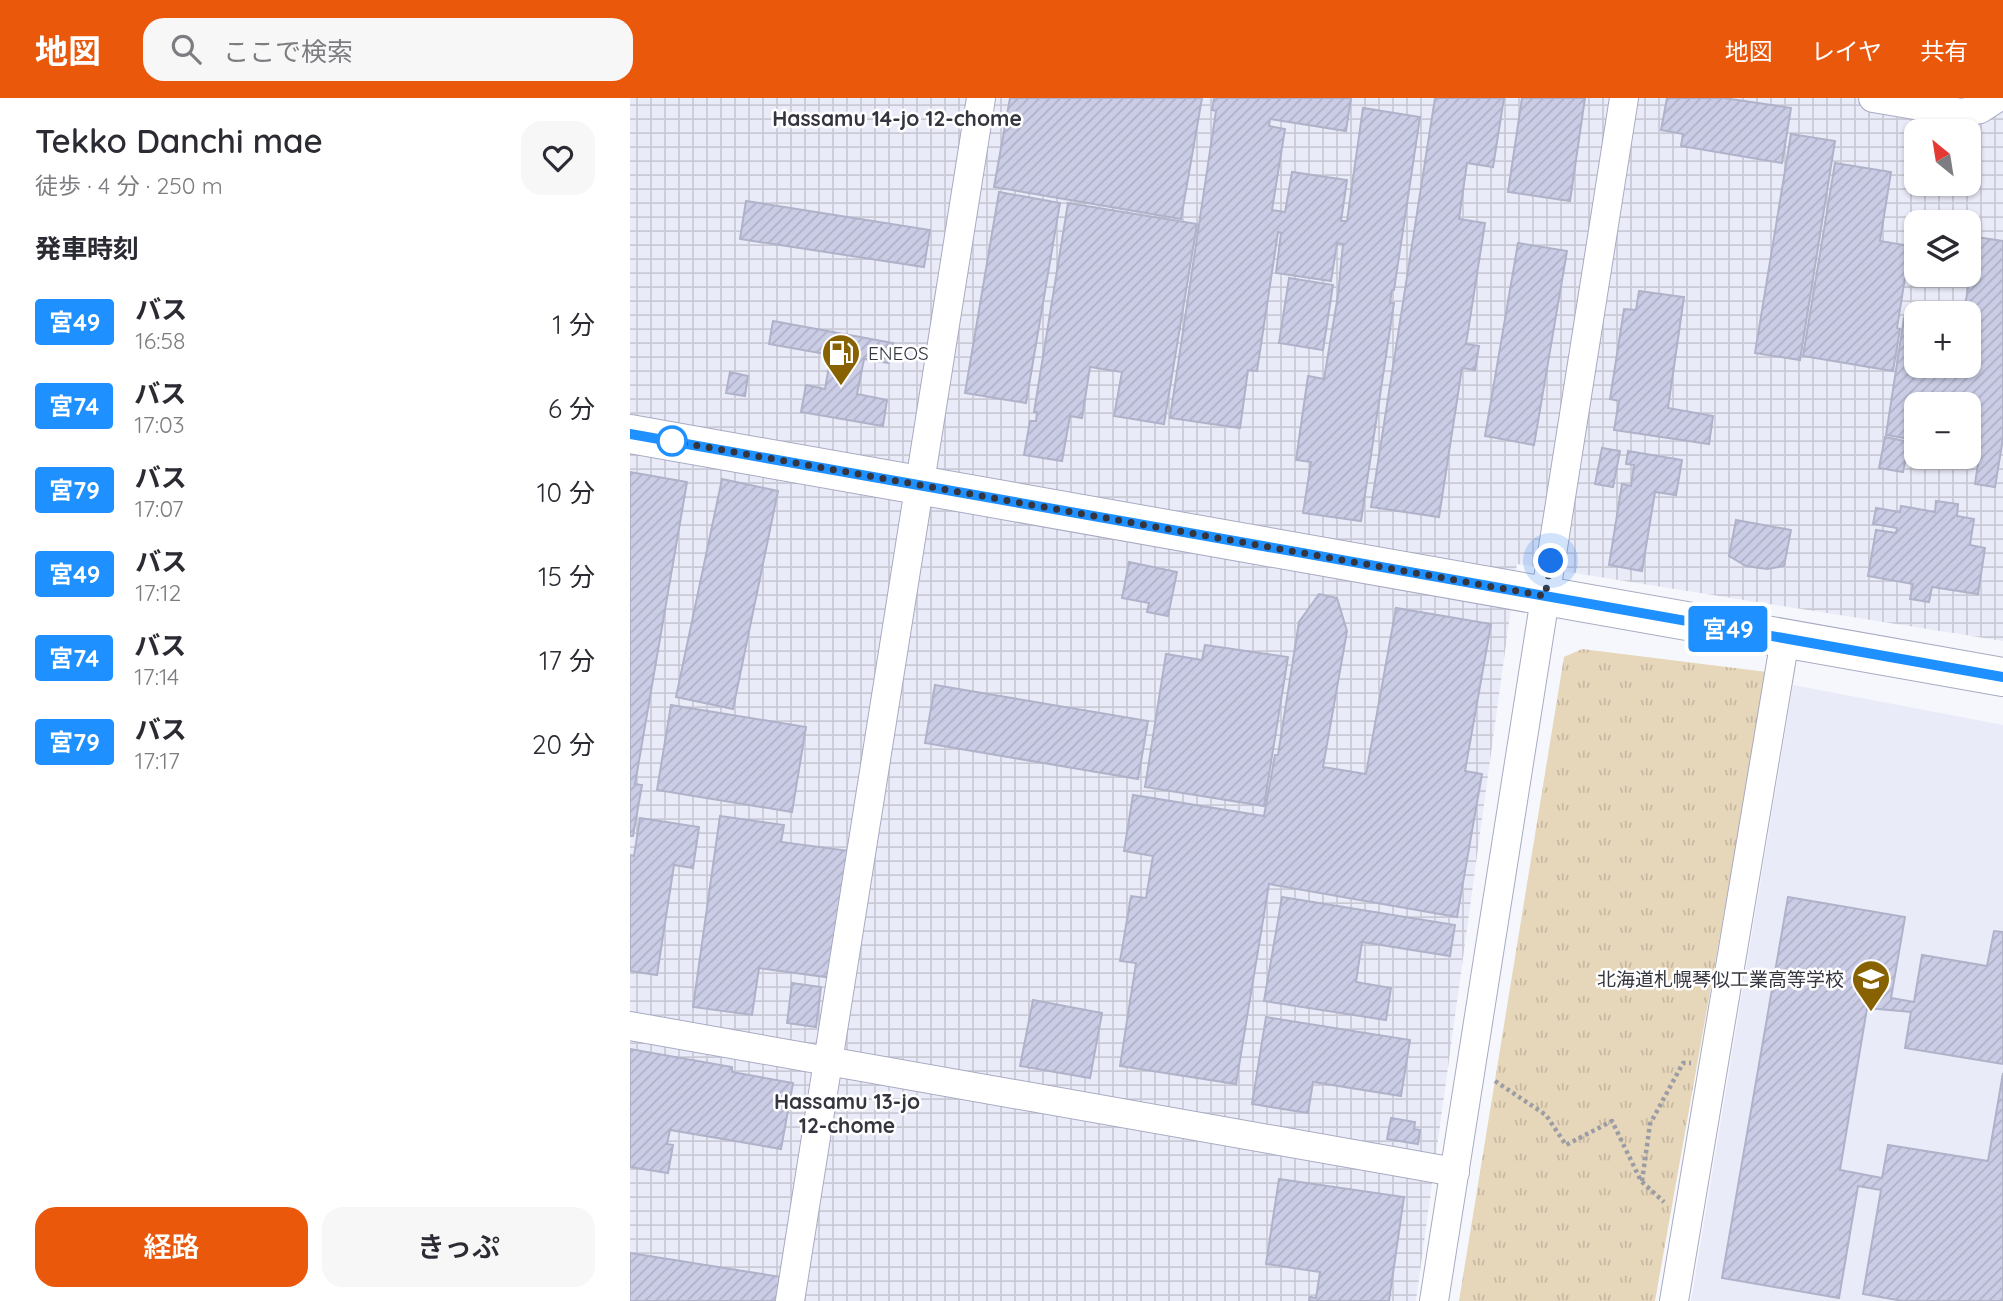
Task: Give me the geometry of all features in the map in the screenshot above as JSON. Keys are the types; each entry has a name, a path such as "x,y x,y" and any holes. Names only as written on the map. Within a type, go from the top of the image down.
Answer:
{"main road":[{"path":"630,434 2003,677"}],"street":[{"path":"790,1301 981,98"},
{"path":"1434,1301 1624,98"},
{"path":"1873,98 1962,113 1980,109 1997,98"},
{"path":"1674,1301 1785,639"},
{"path":"630,1026 1455,1172"}],"path":[{"path":"1642,1181 1650,1124 1682,1063 1714,1065"},
{"path":"1471,1065 1546,1115 1566,1144 1612,1121 1642,1181 1687,1224"}],"shaded area":[{"path":"630,98 2003,98 2003,641 1517,564 1416,1301 630,1301"},
{"name":"北海道札幌琴似工業高等学校","path":"1793,685 2003,725 2003,1301 1691,1301"}],"green space":[{"path":"1582,649 1767,672 1655,1301 1459,1301 1564,657"}],"building":[{"path":"1010,98 1202,98 1181,219 994,187"},
{"path":"1214,98 1351,98 1346,131 1270,119 1269,126 1285,129 1272,210 1285,212 1292,172 1347,180 1341,221 1347,221 1363,108 1420,117 1390,303 1394,303 1361,521 1303,513 1311,462 1296,460 1308,376 1324,379 1338,295 1343,244 1337,243 1331,281 1276,273 1281,233 1278,232 1257,371 1248,370 1240,428 1170,418 1216,111 1212,110"},
{"path":"1435,98 1504,98 1493,167 1467,163 1459,219 1485,223 1466,344 1479,346 1475,370 1462,368 1439,517 1371,507"},
{"path":"1522,98 1585,98 1570,201 1508,192"},
{"path":"1667,98 1724,98 1791,108 1782,163 1681,146 1683,134 1661,130"},
{"path":"1791,134 1835,141 1800,360 1755,353"},
{"path":"1835,163 1891,172 1880,241 1904,245 1904,284 1893,371 1803,356"},
{"path":"999,192 1060,203 1026,403 965,393"},
{"path":"746,201 930,230 924,267 740,239"},
{"path":"1068,203 1197,224 1164,424 1114,416 1122,372 1090,367 1082,418 1070,416 1062,461 1024,455 1030,421 1036,421 1037,412 1034,412"},
{"path":"1981,238 2003,241 2003,438 1995,487 1975,484 1977,469 1981,469 1981,392 1904,392 1904,438 1886,435 1904,318 1904,378 1981,378 1981,301 1966,301 1968,287 1981,287"},
{"path":"1518,243 1567,251 1534,445 1485,436"},
{"path":"1289,278 1333,285 1323,350 1279,343"},
{"path":"1639,291 1684,297 1668,408 1713,416 1709,444 1614,430 1619,401 1610,399 1624,309 1636,310"},
{"path":"773,321 893,343 889,363 864,359 857,394 887,400 883,426 801,412 806,385 825,389 831,355 769,344"},
{"path":"730,372 748,376 745,396 726,393"},
{"path":"1885,437 1904,441 1903,472 1879,468"},
{"path":"1602,448 1620,451 1613,487 1595,484"},
{"path":"1628,451 1682,460 1676,495 1655,492 1642,571 1609,565 1622,484 1631,486 1634,465 1626,464"},
{"path":"630,472 687,482 635,784 642,785 633,836 630,836"},
{"path":"722,479 778,491 733,709 676,697"},
{"path":"1936,501 1958,504 1957,516 1974,519 1970,545 1985,548 1978,594 1932,587 1929,602 1910,599 1913,584 1868,576 1876,530 1896,533 1897,528 1873,524 1876,508 1900,512 1901,506 1935,512"},
{"path":"1736,520 1791,530 1784,566 1767,569 1746,566 1729,556"},
{"path":"1129,562 1177,572 1168,616 1147,612 1149,603 1122,598"},
{"path":"1319,594 1337,598 1347,631 1323,767 1366,774 1396,608 1491,624 1465,771 1482,774 1457,917 1269,884 1236,1084 1120,1066 1136,963 1120,961 1131,896 1146,898 1153,856 1124,851 1133,795 1264,816 1275,755 1278,755 1299,622"},
{"path":"1205,645 1288,657 1264,806 1145,787 1166,654 1202,660"},
{"path":"935,685 1148,721 1138,779 925,743"},
{"path":"671,705 806,727 792,812 657,790"},
{"path":"720,816 784,825 781,842 850,851 833,978 759,968 752,1015 693,1007"},
{"path":"640,818 699,827 693,868 674,865 657,975 630,971 630,855 634,856"},
{"path":"1282,897 1455,925 1450,956 1362,942 1356,982 1391,988 1386,1020 1264,1001"},
{"path":"1788,897 1905,917 1891,998 1914,1002 1922,955 1987,966 1994,931 2003,932 2003,1064 1905,1048 1911,1012 1867,1008 1840,1170 1882,1178 1888,1145 1988,1161 2003,1073 2003,1301 1903,1301 1863,1294 1881,1190 1858,1186 1839,1298 1722,1278"},
{"path":"792,983 821,987 816,1027 787,1023"},
{"path":"1033,1000 1102,1013 1090,1078 1020,1066"},
{"path":"1266,1017 1410,1040 1401,1096 1313,1082 1308,1113 1252,1104"},
{"path":"630,1049 732,1067 732,1072 793,1083 781,1149 670,1130 667,1144 673,1145 668,1173 630,1167"},
{"path":"1391,1118 1415,1122 1414,1129 1420,1130 1418,1144 1387,1139"},
{"path":"1279,1179 1404,1197 1389,1301 1309,1301 1310,1297 1316,1298 1320,1272 1266,1264"},
{"path":"630,1253 781,1277 777,1301 630,1301"}],"bus line":[{"name":"宮49","path":"630,434 2003,677"}],"place":[{"name":"ENEOS","path":"841,387"},
{"name":"北海道札幌琴似工業高等学校","path":"1871,1013"}],"district":[{"name":"Hassamu 14-jo 12-chome","path":"897,119"},
{"name":"Hassamu 13-jo 12-chome","path":"847,1114"}],"route":[{"path":"672,441 1545,596 1551,561"}]}
